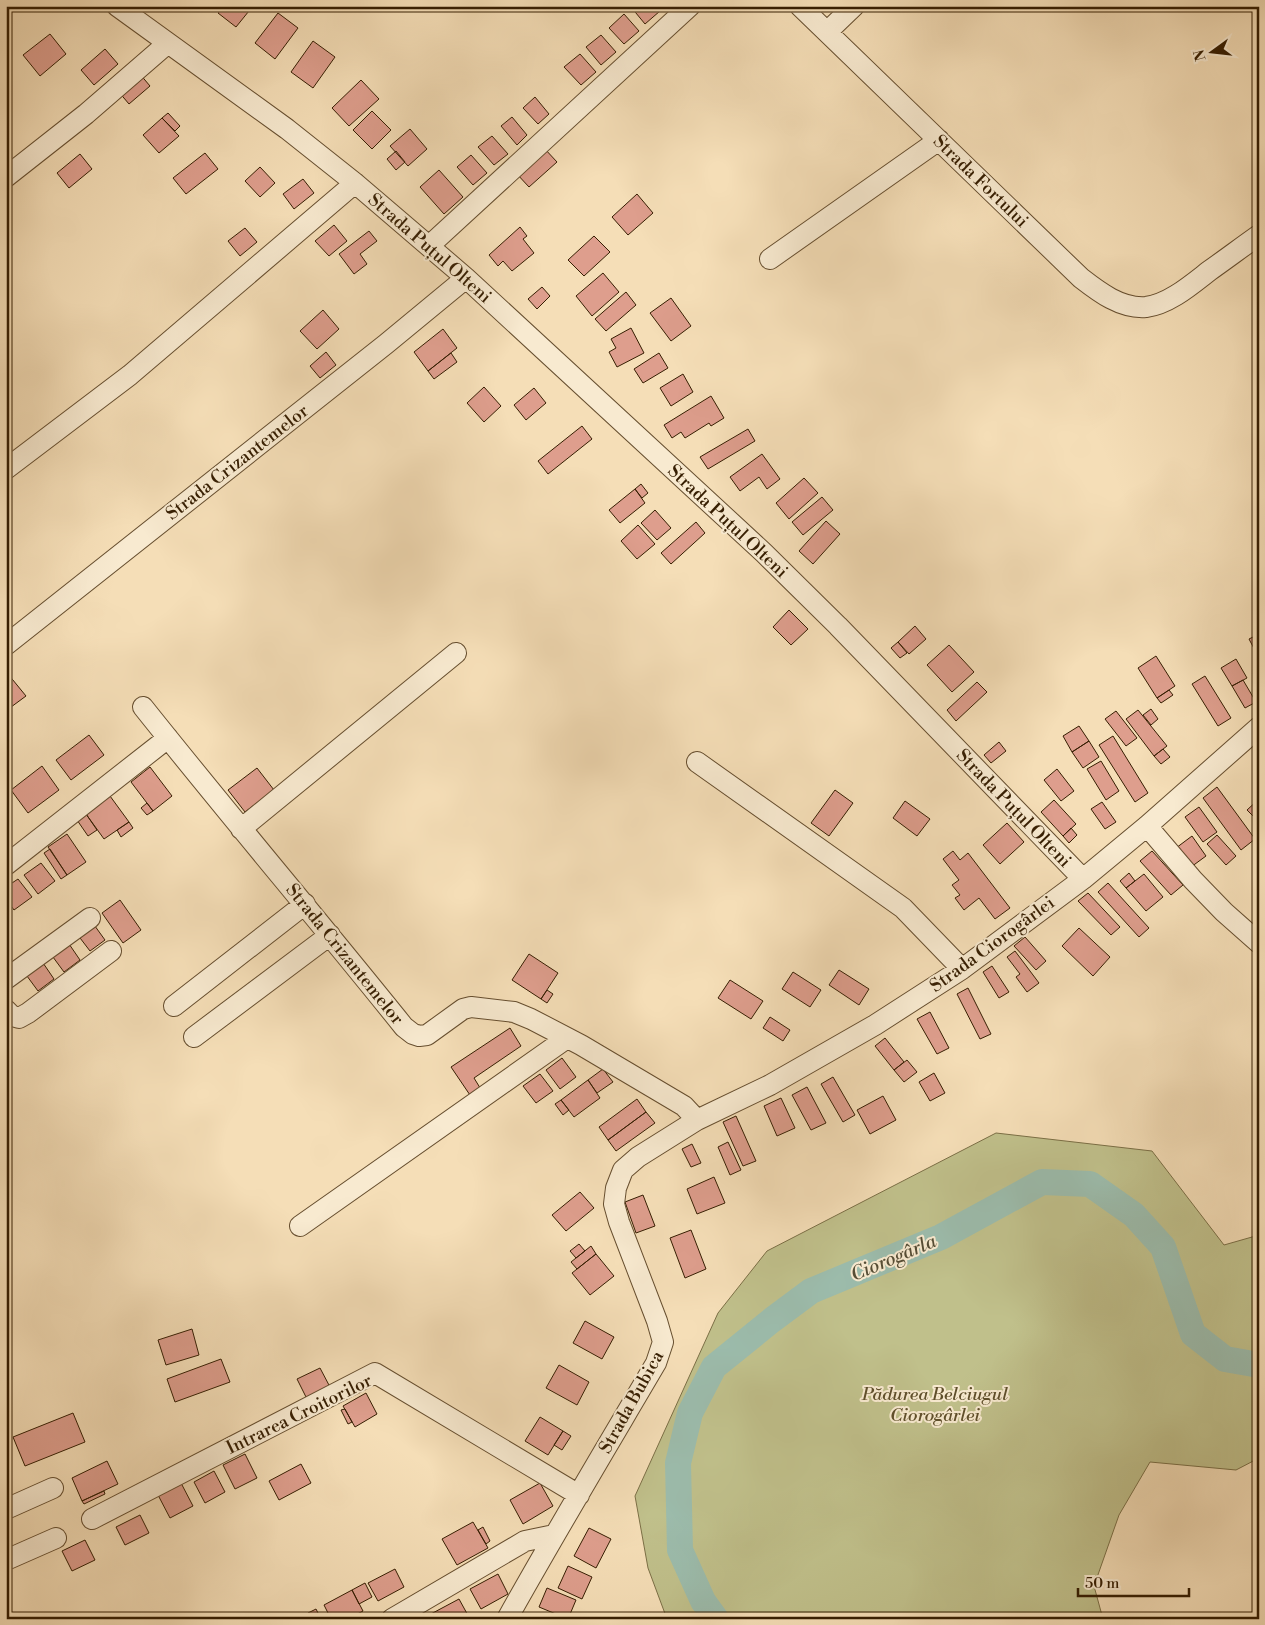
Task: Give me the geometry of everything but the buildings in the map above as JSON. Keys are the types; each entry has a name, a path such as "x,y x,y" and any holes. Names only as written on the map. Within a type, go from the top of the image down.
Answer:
{"street":[{"path":"429,246 690,6"},
{"name":"Strada Fortului","path":"800,6 1081,278 1097,291 1112,299 1130,306 1146,307 1162,302 1182,292 1259,235"},
{"path":"827,32 854,6"},
{"name":"Strada Puțul Olteni","path":"127,9 168,43 287,129 355,183 466,278 764,553 838,626 1083,879"},
{"path":"6,177 86,114 168,43"},
{"path":"770,259 939,140"},
{"name":"Strada Puțul Olteni","path":"6,469 130,375 355,183"},
{"name":"Strada Crizantemelor","path":"6,645 386,344 466,278"},
{"path":"241,829 456,653"},
{"name":"Strada Crizantemelor","path":"144,707 241,829 305,904 404,1027 412,1034 419,1036 427,1035 463,1009 470,1007 514,1012 567,1038 684,1106 697,1120"},
{"name":"Strada Ciorogârlei","path":"697,1120 770,1085 875,1025 962,969 1083,879 1147,826 1259,727"},
{"path":"6,865 168,738"},
{"path":"697,762 903,908 962,969"},
{"path":"1147,826 1193,880 1224,912 1259,943"},
{"path":"174,1006 305,904"},
{"path":"6,979 90,918"},
{"path":"194,1037 330,935"},
{"path":"6,1010 12,1016 19,1018 111,952"},
{"path":"300,1226 567,1038"},
{"name":"Strada Bubica","path":"507,1619 554,1535 656,1363 663,1342 657,1320 619,1222 614,1204 616,1188 623,1170 638,1157 697,1120"},
{"name":"Intrarea Croitorilor","path":"92,1519 375,1373 579,1495"},
{"path":"6,1509 53,1488"},
{"path":"392,1619 526,1541 554,1535"},
{"path":"6,1560 56,1538"}],"green space":[{"name":"Pădurea Belciugul Ciorogârlei","path":"996,1133 1152,1151 1224,1245 1259,1235 1259,1458 1236,1470 1150,1462 1119,1515 1094,1586 1103,1619 667,1619 648,1568 635,1496 718,1313 767,1251"}],"waterway":[{"name":"Ciorogârla","path":"716,1619 703,1601 680,1550 678,1463 690,1413 714,1367 811,1291 941,1237 1042,1182 1090,1184 1134,1215 1163,1247 1193,1334 1225,1359 1259,1365"}]}
